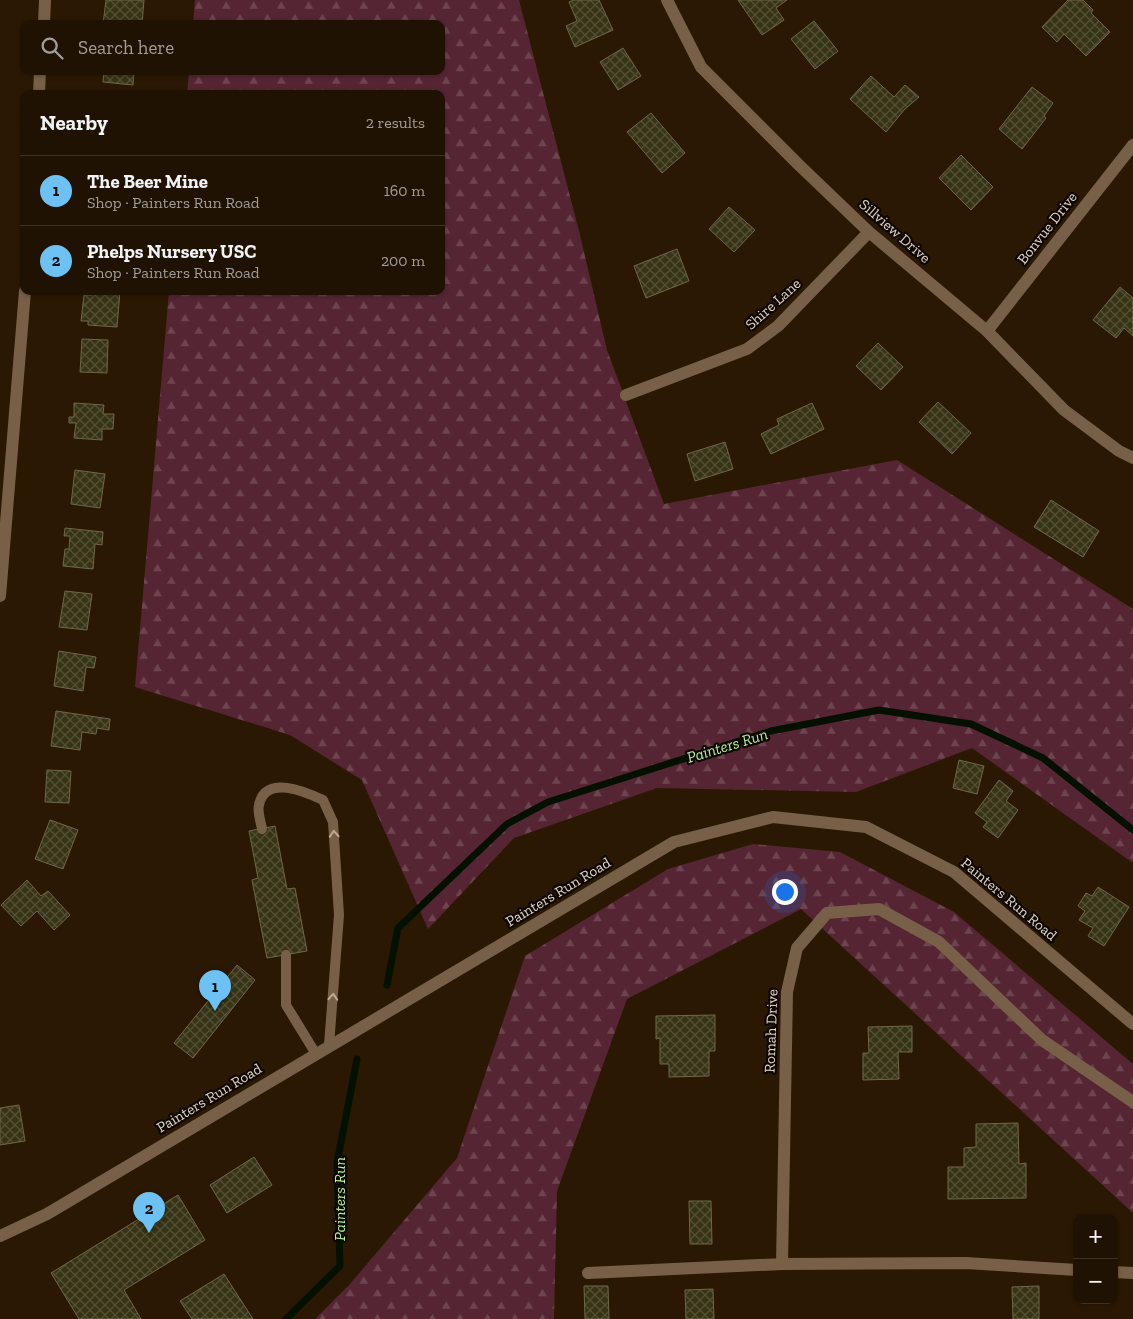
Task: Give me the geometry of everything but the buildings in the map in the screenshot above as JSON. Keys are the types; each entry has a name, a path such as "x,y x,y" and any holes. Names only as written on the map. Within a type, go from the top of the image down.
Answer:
{"street":[{"path":"44,20 45,0"},
{"name":"Sillview Drive","path":"666,0 701,67 869,232 987,331 1064,410 1120,451 1133,458"},
{"path":"39,90 40,75"},
{"name":"Bonvue Drive","path":"987,331 1133,145"},
{"name":"Shire Lane","path":"626,395 747,349 778,326 869,232"},
{"path":"0,596 1,559 25,295"},
{"name":"Painters Run Road","path":"0,1236 47,1214 674,842 773,817 866,827 954,872 1133,1024"},
{"name":"Romah Drive","path":"782,1264 787,992 797,948 827,913 879,910 939,942 1042,1040 1133,1102"},
{"path":"588,1273 782,1264 966,1263 1073,1270"},
{"path":"1118,1272 1133,1274"}],"lane":[{"path":"262,829 258,806 265,794 278,788 296,787 323,800 333,822 339,915 329,1045"},
{"path":"286,955 286,1005 316,1054"}],"green space":[{"path":"195,0 519,0 579,231 607,350 664,504 897,460 1133,609 1133,863 972,748 856,792 657,788 514,838 428,929 362,780 290,735 135,687 169,295 445,295 445,90 187,90 189,75 445,75 445,20 193,20"},
{"path":"753,844 840,852 954,912 1133,1064 1133,1213 801,909 627,999 557,1191 554,1319 315,1319 350,1284 457,1158 525,956 668,869"}],"waterway":[{"name":"Painters Run","path":"387,985 398,928 507,824 548,802 771,731 879,710 971,724 1043,758 1133,830"},
{"name":"Painters Run","path":"286,1319 340,1266 337,1163 357,1059"}],"place":[{"name":"The Beer Mine","path":"215,1011"},
{"name":"Phelps Nursery USC","path":"149,1233"}]}
